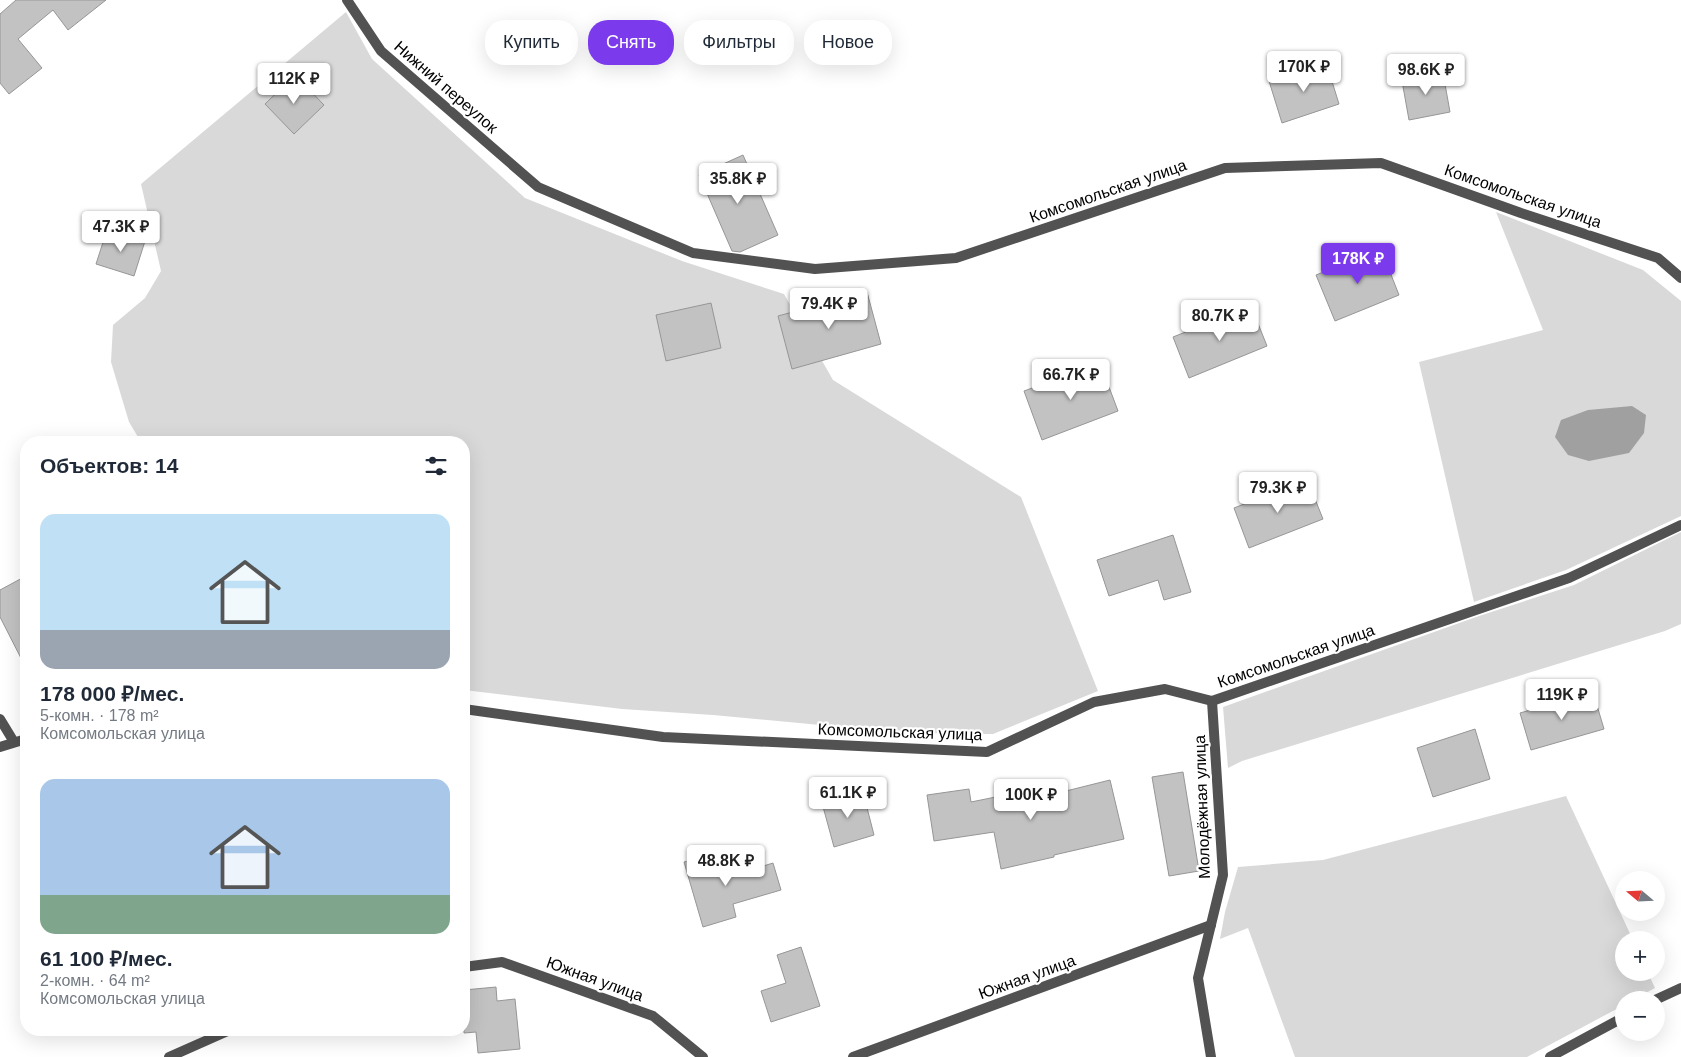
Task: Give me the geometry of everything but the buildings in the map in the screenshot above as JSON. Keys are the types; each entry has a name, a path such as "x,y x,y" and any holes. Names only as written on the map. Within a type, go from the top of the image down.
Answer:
{"street":[{"name":"Нижний переулок","path":"347,0 381,51 538,187"},
{"name":"Комсомольская улица","path":"538,187 693,253 815,269 956,258 1225,168 1381,163 1521,213 1658,258 1681,278"},
{"name":"Комсомольская улица","path":"470,710 663,736 987,752 1094,702 1165,689 1212,701 1569,578 1681,525"},
{"name":"Молодёжная улица","path":"1211,1057 1198,978 1223,875 1212,701"},
{"path":"0,719 14,742"},
{"path":"0,747 20,740"},
{"name":"Южная улица","path":"853,1057 1211,925"},
{"name":"Южная улица","path":"470,966 502,962 653,1016 703,1057"},
{"path":"1665,995 1681,988"},
{"path":"1550,1057 1615,1022"},
{"path":"170,1057 217,1036"}],"shaded area":[{"path":"346,12 372,59 525,198 682,261 784,294 833,380 1021,497 1098,691 993,734 949,734 622,709 470,691 470,436 137,436 129,422 111,362 113,325 145,298 161,271 141,184"},
{"path":"1496,212 1643,270 1681,301 1681,516 1566,570 1474,602 1419,362 1543,330"},
{"path":"1632,406 1646,415 1644,433 1629,453 1589,461 1568,455 1555,437 1561,420 1588,410"},
{"path":"1681,532 1681,624 1665,631 1242,761 1228,768 1223,707 1479,616 1574,585"},
{"path":"1566,796 1615,901 1615,921 1624,921 1629,931 1615,931 1615,981 1652,981 1655,988 1650,991 1615,991 1615,1010 1527,1057 1295,1057 1248,928 1220,939 1225,912 1238,867 1323,860"}]}
